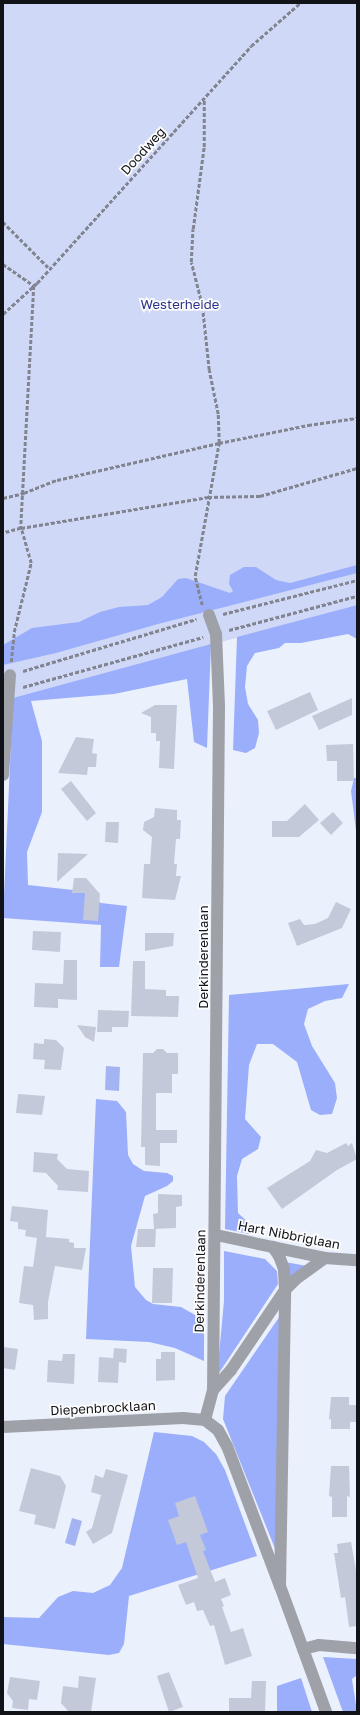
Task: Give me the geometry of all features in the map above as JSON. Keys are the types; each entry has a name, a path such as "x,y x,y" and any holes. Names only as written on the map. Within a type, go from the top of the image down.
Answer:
{"street":[{"name":"Derkinderenlaan","path":"205,1420 213,1390 216,1234 219,706 216,634 209,615"},
{"path":"3,775 10,675"},
{"name":"Hart Nibbriglaan","path":"216,1234 325,1258 357,1260"},
{"path":"272,1247 279,1256 284,1269 285,1290 280,1586"},
{"path":"213,1390 231,1370 285,1290 296,1279 325,1258"},
{"name":"Diepenbrocklaan","path":"3,1427 183,1418 205,1420"},
{"path":"205,1420 218,1430 227,1446 326,1712"},
{"path":"303,1649 319,1645 357,1648"}],"path":[{"name":"Doodweg","path":"3,314 34,286 50,269 251,46 300,3"},
{"path":"204,98 204,147 193,229 191,262 202,305 209,370 218,414 219,443 208,497 195,576 199,599 209,615"},
{"path":"3,222 50,269"},
{"path":"3,264 34,286 21,528 31,563 14,632 10,675 209,615 224,614 357,580"},
{"path":"3,498 24,493 57,480 219,443 308,425 357,418"},
{"path":"3,533 21,528 208,497 260,496 357,468"},
{"path":"8,691 357,596"}],"green space":[{"name":"Westerheide","path":"3,3 357,3 357,605 3,701"}],"shaded area":[{"path":"357,565 357,573 158,624 56,653 3,665 3,645 32,628 79,622 100,612 119,607 148,605 162,597 178,579 186,578 230,593 233,591 229,584 230,575 244,567 256,567 276,580 290,583"},
{"path":"357,605 357,639 348,634 301,643 285,643 279,648 255,653 247,666 245,687 248,704 258,720 259,733 255,748 246,753 233,750 237,637"},
{"path":"211,644 207,748 194,742 187,679 114,694 31,701 42,741 42,812 27,852 28,885 82,891 101,903 127,906 119,967 100,967 101,925 3,918 13,698"},
{"path":"354,778 357,778 357,838 351,791"},
{"path":"349,984 342,998 325,1001 308,1009 304,1024 312,1046 335,1083 337,1098 332,1114 320,1115 311,1110 297,1062 273,1044 257,1044 249,1065 245,1119 261,1137 258,1149 242,1159 237,1176 238,1213 250,1224 249,1234 225,1229 229,995"},
{"path":"106,1066 120,1067 119,1091 105,1090"},
{"path":"96,1099 117,1101 126,1112 128,1155 133,1164 144,1171 167,1173 173,1176 173,1181 167,1186 145,1196 131,1246 135,1287 146,1300 153,1304 181,1307 204,1320 204,1361 175,1348 149,1342 86,1339"},
{"path":"224,1251 265,1259 277,1271 278,1284 217,1376 224,1301"},
{"path":"285,1262 307,1266 290,1279"},
{"path":"282,1313 280,1561 223,1419 225,1396"},
{"path":"154,1432 192,1436 204,1442 216,1454 225,1470 257,1556 129,1596 124,1644 119,1653 109,1655 3,1644 3,1617 39,1618 58,1597 73,1591 93,1593 110,1585 122,1568"},
{"path":"72,1518 82,1521 75,1546 65,1543"},
{"path":"323,1657 357,1659 357,1675 352,1679 357,1712 343,1712"},
{"path":"301,1678 312,1712 277,1712 277,1686"}],"building":[{"path":"310,692 318,710 276,730 267,711"},
{"path":"352,698 352,715 319,730 312,716"},
{"path":"155,705 177,705 174,769 159,768 160,741 156,741 156,733 151,733 151,717 141,713"},
{"path":"76,737 94,739 92,753 97,754 96,767 88,767 87,775 58,773"},
{"path":"353,744 354,781 337,781 337,761 327,761 326,745"},
{"path":"71,781 96,813 87,821 61,789"},
{"path":"305,804 319,820 299,837 272,837 272,821 287,821"},
{"path":"155,808 177,810 177,820 181,820 180,839 176,839 174,864 177,864 176,876 181,876 175,900 142,898 144,864 150,864 152,837 143,830 144,822 154,817"},
{"path":"333,812 343,823 331,835 320,823"},
{"path":"106,822 119,822 118,843 105,842"},
{"path":"58,853 88,854 57,882"},
{"path":"74,878 86,878 100,894 98,921 83,920 85,893 72,893"},
{"path":"336,902 351,909 342,928 297,946 288,923 300,919 304,925 315,924 328,918"},
{"path":"33,931 61,932 60,952 32,950"},
{"path":"145,933 174,933 173,946 145,951"},
{"path":"64,960 77,960 77,1000 58,999 58,1008 34,1007 35,983 63,984"},
{"path":"133,961 145,961 145,989 166,990 166,996 179,996 178,1017 131,1016"},
{"path":"98,1010 129,1011 128,1027 112,1027 112,1032 97,1032"},
{"path":"77,1025 96,1027 94,1042 85,1037"},
{"path":"44,1039 56,1040 64,1048 61,1070 44,1069 45,1060 33,1059 34,1043 44,1044"},
{"path":"157,1049 163,1049 167,1053 178,1053 178,1074 172,1074 172,1093 156,1093 156,1130 177,1130 177,1143 160,1143 160,1166 145,1165 145,1147 141,1147 143,1053 153,1053"},
{"path":"18,1094 45,1096 42,1115 16,1113"},
{"path":"346,1143 348,1146 352,1143 357,1159 337,1170 282,1209 267,1188 310,1161 316,1150 327,1153"},
{"path":"34,1152 58,1154 57,1159 67,1169 89,1171 88,1192 57,1190 58,1186 46,1173 33,1172"},
{"path":"158,1194 182,1195 182,1206 176,1207 176,1228 154,1229 153,1214 158,1213"},
{"path":"12,1206 48,1210 46,1237 69,1239 69,1242 74,1243 74,1248 86,1248 82,1270 55,1266 48,1302 48,1319 34,1320 33,1305 19,1303 24,1266 33,1267 37,1238 25,1236 26,1230 18,1229 18,1222 10,1221"},
{"path":"138,1229 156,1229 155,1247 136,1247"},
{"path":"153,1268 173,1268 172,1303 152,1303"},
{"path":"3,1347 18,1349 15,1370 3,1368"},
{"path":"114,1348 127,1349 126,1363 119,1362 118,1383 98,1382 99,1357 113,1358"},
{"path":"161,1352 175,1352 175,1380 156,1381 156,1359 161,1359"},
{"path":"63,1354 75,1354 74,1384 47,1382 48,1360 62,1361"},
{"path":"331,1397 349,1397 349,1405 357,1405 357,1422 350,1422 350,1429 331,1429 331,1419 329,1420"},
{"path":"331,1466 349,1466 350,1497 347,1496 347,1517 332,1517 332,1497 329,1496"},
{"path":"31,1468 60,1476 66,1486 55,1529 34,1524 36,1515 19,1511"},
{"path":"106,1469 128,1475 112,1533 93,1544 86,1532 92,1528 101,1495 91,1492 95,1475 103,1478"},
{"path":"195,1496 208,1532 200,1535 206,1550 203,1551 215,1582 225,1578 231,1595 221,1599 224,1606 222,1607 231,1632 243,1628 252,1656 225,1665 214,1625 210,1626 203,1610 197,1611 194,1602 186,1605 178,1585 198,1578 186,1542 177,1545 168,1520 179,1516 175,1503"},
{"path":"351,1542 357,1576 357,1626 349,1627 345,1597 341,1598 334,1553 338,1553 337,1544"},
{"path":"169,1672 183,1707 169,1712 157,1676"},
{"path":"79,1676 96,1678 91,1712 69,1712 61,1703 63,1686 78,1688"},
{"path":"10,1677 40,1681 37,1700 29,1699 28,1710 12,1708 13,1701 7,1693"},
{"path":"252,1681 266,1681 265,1712 229,1712 229,1698 251,1698"}]}
